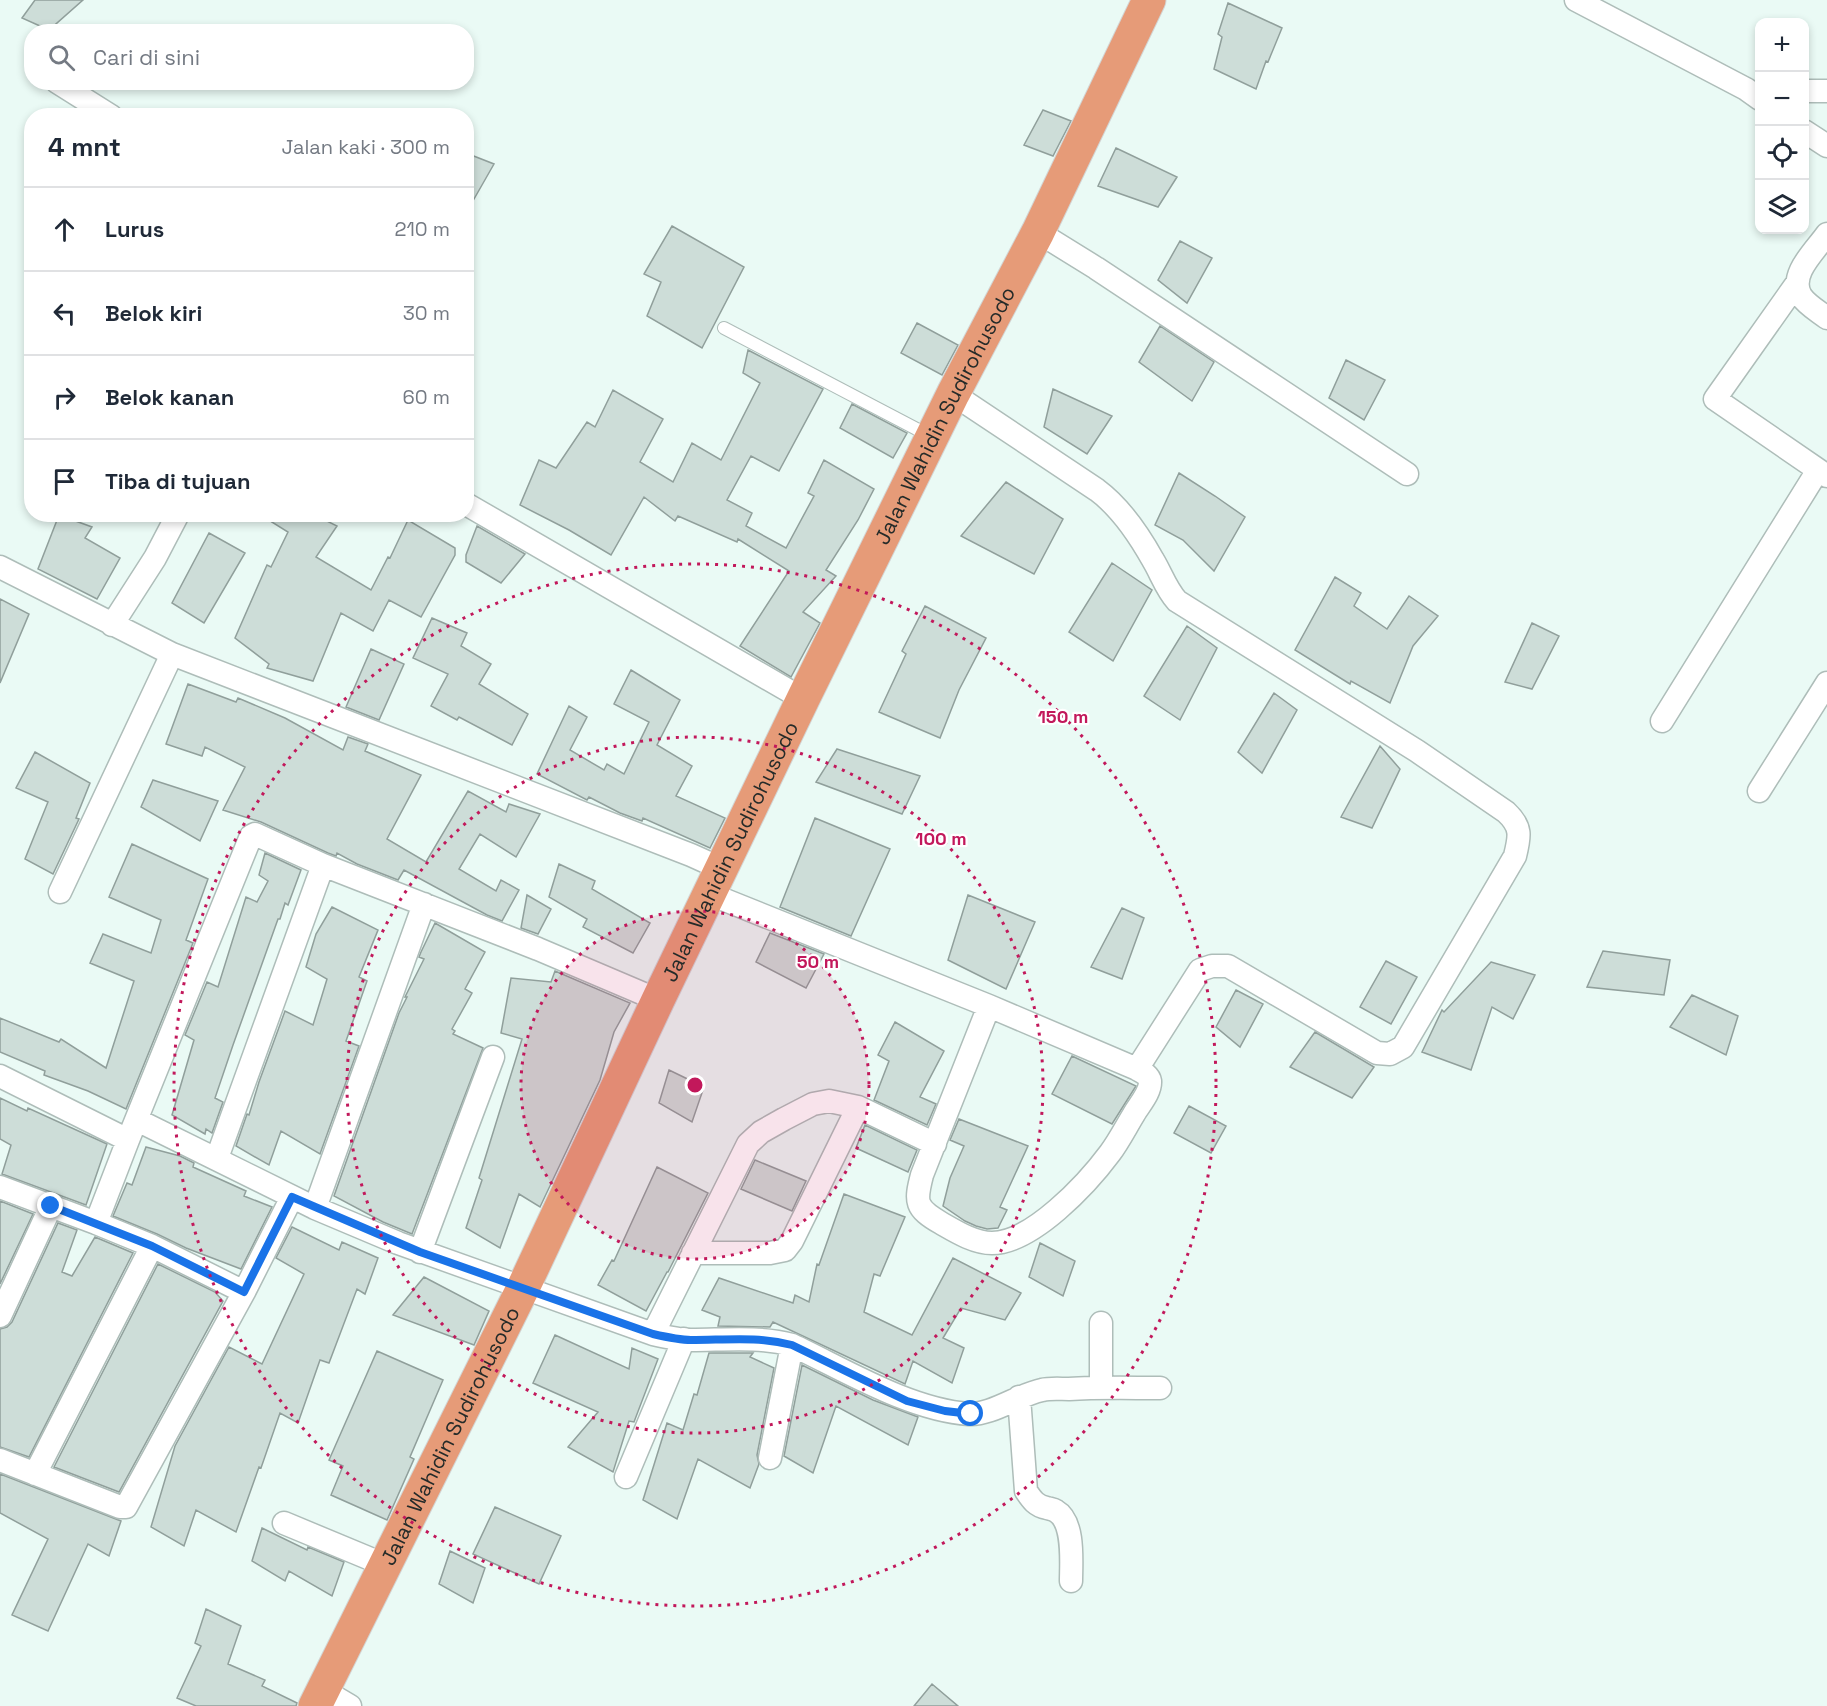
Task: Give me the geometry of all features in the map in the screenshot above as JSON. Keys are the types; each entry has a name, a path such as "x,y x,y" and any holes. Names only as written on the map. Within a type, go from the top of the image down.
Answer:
{"highway":[{"name":"Jalan Wahidin Sudirohusodo","path":"329,1701 385,1565 523,1288 803,699 953,394 1038,232 1149,0"}],"street":[{"path":"1576,0 1755,93"},
{"path":"70,90 98,108"},
{"path":"1809,91 1827,91"},
{"path":"1809,134 1827,146"},
{"path":"1038,232 1106,274 1407,474"},
{"path":"1662,721 1823,473 1715,399 1797,283 1799,273 1827,234"},
{"path":"1797,283 1800,295 1827,318"},
{"path":"953,394 1105,496 1142,540 1177,601 1417,751 1506,812 1517,825 1519,842 1515,856 1403,1047 1390,1054 1377,1053 1228,966 1212,966 1200,970 1137,1069"},
{"path":"474,509 803,699"},
{"path":"112,625 155,558 174,522"},
{"path":"0,567 172,654 643,836 716,881 989,1006 1147,1075 1150,1081 1148,1090 1108,1155 1077,1192 1042,1222 1013,1239 990,1244 971,1238 929,1216 920,1208 917,1194 922,1175 989,1006"},
{"path":"60,892 172,654"},
{"path":"1759,791 1827,683"},
{"path":"96,1223 251,836 256,834 323,865 538,949 658,1000"},
{"path":"217,1158 323,865"},
{"path":"315,1208 424,904"},
{"path":"420,1252 493,1057"},
{"path":"0,1076 133,1130 217,1158 315,1208 420,1252 653,1334 684,1339 765,1339 792,1345 907,1401 945,1411 971,1414 996,1408 1019,1397 1043,1390 1101,1387 1160,1388"},
{"path":"653,1334 748,1144 754,1137 813,1104 835,1101 858,1107 935,1144"},
{"path":"693,1253 770,1253 785,1250 792,1241 858,1107"},
{"path":"0,1187 152,1246 244,1292"},
{"path":"0,1460 120,1507 126,1507 244,1292 292,1197"},
{"path":"0,1316 51,1206"},
{"path":"35,1474 152,1246"},
{"path":"1101,1323 1101,1387"},
{"path":"626,1477 684,1339"},
{"path":"770,1458 792,1345"},
{"path":"1019,1397 1026,1491 1032,1501 1041,1507 1056,1511 1066,1522 1070,1541 1071,1581"},
{"path":"284,1522 385,1565"}],"lane":[{"path":"724,328 932,437"}],"building":[{"path":"35,0 83,0 56,24 36,24 22,18"},
{"path":"1228,3 1282,28 1256,89 1214,69 1222,37 1218,34"},
{"path":"1043,110 1071,121 1053,156 1024,145"},
{"path":"1116,148 1177,177 1158,207 1098,186"},
{"path":"474,156 494,164 474,199"},
{"path":"672,226 744,267 702,348 647,316 661,282 644,274"},
{"path":"1180,241 1212,258 1187,303 1158,280"},
{"path":"917,323 958,345 942,375 901,353"},
{"path":"1160,326 1214,362 1192,401 1139,362"},
{"path":"748,350 823,389 779,471 751,456 727,500 752,513 746,526 786,548 814,496 808,493 824,460 874,489 858,520 826,570 836,576 803,612 820,623 791,677 740,646 789,571 738,539 737,542 678,516 675,521 644,497 611,555 520,505 539,460 556,468 587,422 595,427 613,390 663,419 640,462 673,482 692,443 721,460 760,383 743,373"},
{"path":"1346,360 1385,380 1364,420 1329,398"},
{"path":"1053,389 1112,416 1087,454 1044,427"},
{"path":"852,404 907,433 893,458 840,428"},
{"path":"1179,473 1245,517 1214,571 1183,540 1155,525"},
{"path":"1006,482 1063,519 1034,574 961,536"},
{"path":"56,522 78,522 92,527 85,538 120,558 97,599 38,569"},
{"path":"272,522 329,522 337,526 316,557 371,590 407,522 411,522 455,548 455,555 421,617 389,600 373,631 341,613 313,681 267,668 269,664 235,638 267,565 271,567 288,532"},
{"path":"477,526 525,554 501,583 466,562 466,555"},
{"path":"209,533 245,553 204,623 172,603"},
{"path":"1112,563 1152,590 1113,661 1069,632"},
{"path":"1335,577 1361,593 1354,606 1387,629 1409,596 1438,616 1413,646 1390,703 1351,681 1350,684 1295,650"},
{"path":"0,599 29,614 0,683"},
{"path":"925,606 986,638 959,690 940,738 879,712 906,654 902,651"},
{"path":"432,618 467,633 461,646 491,664 479,684 528,714 512,745 459,717 457,720 431,706 448,674 413,658"},
{"path":"1532,623 1559,636 1532,689 1505,682"},
{"path":"1187,626 1217,648 1180,720 1144,696"},
{"path":"371,649 404,664 379,720 346,707"},
{"path":"631,670 680,700 657,745 692,766 676,796 725,818 710,848 643,818 642,821 620,813 589,797 587,800 537,774 569,706 587,717 570,750 604,770 607,764 624,774 649,722 614,704"},
{"path":"188,684 236,702 238,698 285,718 343,750 348,737 368,744 365,751 421,775 387,839 426,862 468,791 506,812 509,804 540,814 516,857 480,834 459,869 496,891 501,880 519,890 502,921 404,870 398,880 357,864 337,853 336,856 328,853 261,822 223,810 245,767 205,747 202,756 166,744"},
{"path":"1274,693 1297,710 1262,773 1238,752"},
{"path":"1380,746 1400,769 1372,828 1341,817"},
{"path":"837,749 920,776 902,814 816,782"},
{"path":"35,752 90,783 76,818 79,819 53,874 25,859 48,802 16,788"},
{"path":"153,780 218,801 200,841 141,807"},
{"path":"815,818 890,849 851,936 780,907"},
{"path":"132,844 208,879 186,940 193,943 126,1109 88,1091 44,1075 45,1071 0,1052 0,1018 59,1042 61,1039 106,1068 134,981 90,963 103,934 151,953 161,920 109,897"},
{"path":"265,853 301,870 288,905 285,903 280,919 278,919 215,1098 223,1102 212,1133 206,1129 205,1134 172,1115 194,1040 185,1035 207,982 218,987 246,897 257,902 268,881 259,875"},
{"path":"559,864 595,881 592,889 650,923 633,953 583,927 587,919 549,897"},
{"path":"527,895 551,909 538,934 521,928"},
{"path":"968,895 1035,922 1006,989 948,960"},
{"path":"332,907 378,930 359,977 367,981 346,1041 359,1046 320,1154 281,1131 269,1165 236,1146 285,1011 313,1025 327,979 306,967 316,934"},
{"path":"1122,908 1144,918 1122,979 1091,967"},
{"path":"435,923 485,952 465,989 472,993 452,1029 455,1031 453,1034 483,1048 412,1234 383,1222 334,1196 399,1013 407,997 405,997 424,959 419,957"},
{"path":"770,933 824,954 806,988 756,962"},
{"path":"1603,951 1670,960 1664,995 1587,987"},
{"path":"1386,961 1417,977 1391,1024 1360,1007"},
{"path":"1491,962 1535,975 1513,1019 1492,1007 1471,1070 1422,1052 1442,1010 1444,1012"},
{"path":"555,971 630,1003 614,1032 600,1080 540,1207 519,1194 500,1248 466,1228 522,1039 501,1033 511,978 551,982"},
{"path":"1236,990 1263,1004 1240,1047 1216,1027"},
{"path":"1692,995 1738,1016 1726,1055 1670,1027"},
{"path":"895,1022 944,1051 920,1097 936,1104 927,1125 874,1100 889,1061 878,1055"},
{"path":"1315,1032 1374,1067 1352,1098 1290,1067"},
{"path":"1072,1056 1136,1086 1112,1124 1052,1094"},
{"path":"669,1070 704,1087 692,1122 659,1103"},
{"path":"0,1098 27,1111 28,1108 107,1144 86,1205 2,1174 11,1145 0,1139"},
{"path":"1189,1106 1226,1126 1211,1153 1174,1133"},
{"path":"959,1119 1028,1146 1000,1207 1007,1210 998,1228 987,1229 976,1226 943,1206 950,1178 964,1146 950,1140"},
{"path":"865,1125 917,1150 908,1172 856,1148"},
{"path":"146,1147 180,1156 194,1163 193,1167 246,1191 244,1196 272,1207 241,1269 113,1216 127,1183 132,1185"},
{"path":"755,1160 806,1181 792,1211 741,1189"},
{"path":"657,1167 708,1193 646,1311 598,1285 612,1260 614,1261"},
{"path":"844,1194 905,1217 880,1276 874,1274 864,1312 912,1335 953,1258 1021,1293 1005,1320 961,1308 943,1338 964,1348 952,1383 913,1361 905,1384 773,1322 770,1327 718,1326 720,1317 702,1310 719,1278 793,1303 795,1295 809,1302 817,1264 819,1265"},
{"path":"0,1201 33,1214 0,1284"},
{"path":"58,1223 77,1230 62,1272 72,1276 95,1237 133,1253 29,1457 0,1447 0,1329 12,1322"},
{"path":"292,1227 339,1250 342,1242 378,1258 365,1294 357,1289 329,1363 320,1360 298,1423 280,1413 236,1532 196,1510 184,1546 151,1527 175,1446 229,1347 262,1364 304,1274 276,1258"},
{"path":"1040,1243 1075,1261 1063,1296 1029,1277"},
{"path":"158,1264 215,1292 223,1301 119,1492 54,1467"},
{"path":"424,1277 489,1311 474,1345 393,1315"},
{"path":"555,1335 629,1369 632,1348 658,1359 634,1422 629,1421 613,1472 568,1447 598,1412 533,1383"},
{"path":"377,1351 443,1380 410,1457 414,1459 387,1520 331,1495 343,1466 329,1460"},
{"path":"709,1353 753,1353 750,1357 774,1368 757,1455 759,1464 750,1488 698,1459 677,1519 643,1500 667,1423 683,1430 694,1394 697,1395"},
{"path":"802,1365 873,1400 918,1417 908,1445 836,1406 813,1473 784,1456"},
{"path":"0,1474 121,1521 109,1556 88,1544 48,1631 12,1615 48,1539 0,1513"},
{"path":"495,1507 561,1536 539,1584 473,1554"},
{"path":"262,1528 307,1550 308,1547 344,1562 332,1596 289,1571 285,1581 252,1561"},
{"path":"450,1551 485,1568 473,1603 439,1584"},
{"path":"206,1609 241,1626 228,1664 265,1680 262,1686 297,1703 296,1706 196,1706 177,1698 201,1646 195,1643"},
{"path":"932,1684 958,1706 914,1706"}],"route":[{"path":"51,1206 152,1246 244,1292 292,1197 398,1244 653,1334 690,1340 765,1339 777,1341 792,1345 907,1401 945,1411 971,1414"}]}
